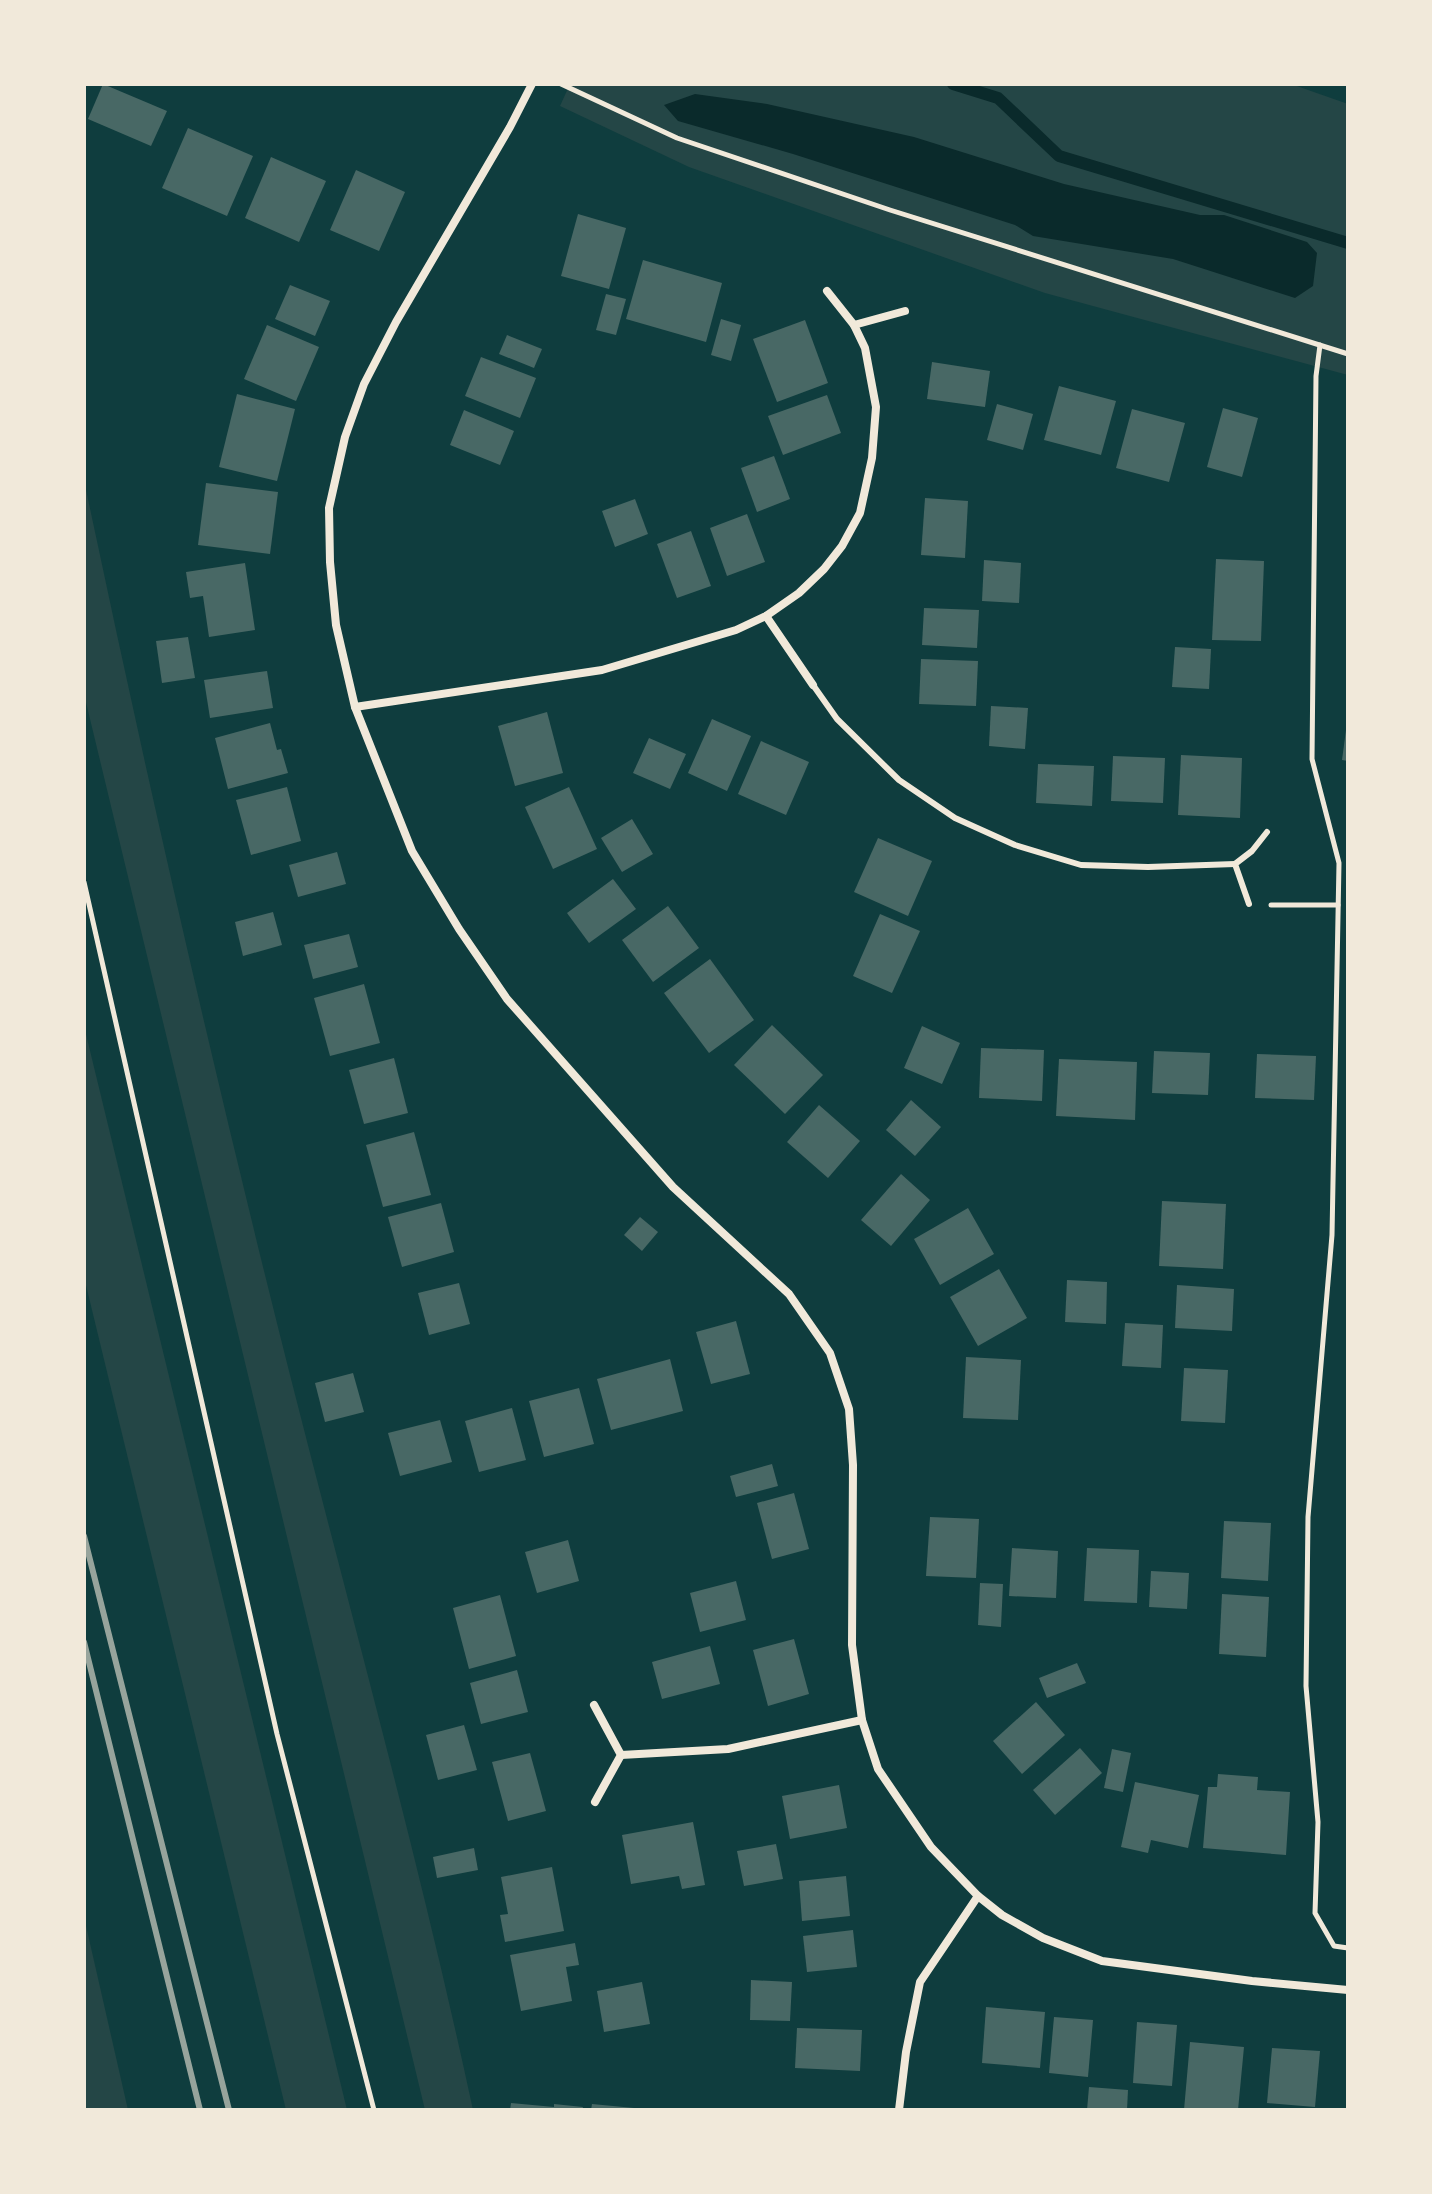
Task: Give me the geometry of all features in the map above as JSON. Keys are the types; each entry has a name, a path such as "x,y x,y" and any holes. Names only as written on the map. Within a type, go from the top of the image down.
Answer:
{"street":[{"path":"532,84 364,384 345,437 329,508 336,625 355,707 412,851 459,929 507,999 673,1187 789,1294 830,1353 849,1409 853,1465 852,1645 862,1720 878,1769 931,1847 978,1896 1002,1915 1043,1938 1102,1961 1348,1990"},
{"path":"355,707 602,670 736,630 766,616 799,593 842,546 860,513 872,458 876,407 868,359 854,325 827,291"},
{"path":"854,325 905,311"},
{"path":"766,616 813,685"},
{"path":"594,1705 621,1755"},
{"path":"621,1755 728,1749 862,1720"},
{"path":"595,1802 621,1755"},
{"path":"899,2110 906,2052 920,1982 978,1896"}],"lane":[{"path":"813,685 837,719 899,780 955,818 1015,845 1081,865 1148,867 1235,864 1252,851 1267,832"},
{"path":"1235,864 1249,904"}],"path":[{"path":"561,84 677,138 890,210 1348,354"},
{"path":"1320,345 1316,376 1312,759 1339,863 1332,1235 1308,1517 1306,1686 1318,1822 1315,1913 1334,1946 1348,1948"},
{"path":"84,882 277,1734 374,2110"},
{"path":"1249,904 1338,905"}],"shaded area":[{"path":"570,84 1291,84 1348,104 1348,375 1045,293 689,167 560,106"},
{"path":"695,94 767,104 914,137 1064,184 1200,215 1224,215 1307,242 1317,253 1313,286 1295,298 1173,259 1033,236 1015,225 678,121 664,105"},
{"path":"84,480 157,817 235,1152 408,1833 473,2110 425,2110 84,694"},
{"path":"84,1026 347,2110 286,2110 84,1277"},
{"path":"84,1917 128,2110 84,2110"}],"building":[{"path":"103,84 167,111 151,146 88,119"},
{"path":"188,128 253,156 227,216 162,188"},
{"path":"271,157 326,181 299,242 245,218"},
{"path":"356,170 405,192 379,251 330,230"},
{"path":"578,214 626,228 609,289 561,276"},
{"path":"643,260 722,283 706,342 626,319"},
{"path":"290,285 330,301 315,336 275,319"},
{"path":"606,294 626,299 616,335 596,330"},
{"path":"721,319 741,325 731,361 711,355"},
{"path":"805,320 828,383 777,402 753,339"},
{"path":"267,325 319,347 296,401 244,379"},
{"path":"507,335 542,349 534,368 499,354"},
{"path":"481,357 536,378 520,418 465,396"},
{"path":"932,362 990,371 985,407 927,399"},
{"path":"1059,386 1116,401 1101,455 1044,440"},
{"path":"237,394 295,409 277,481 219,467"},
{"path":"827,395 841,433 783,455 768,416"},
{"path":"997,404 1033,414 1023,450 987,440"},
{"path":"1223,408 1258,418 1242,477 1207,467"},
{"path":"1132,409 1185,423 1169,482 1116,468"},
{"path":"464,410 514,431 500,465 450,445"},
{"path":"774,456 790,499 757,512 741,468"},
{"path":"206,483 278,492 270,554 198,545"},
{"path":"925,498 968,501 965,558 921,555"},
{"path":"635,499 648,534 615,547 602,511"},
{"path":"747,514 765,562 727,576 710,528"},
{"path":"691,531 711,586 677,598 657,544"},
{"path":"1216,559 1264,561 1261,641 1212,640"},
{"path":"984,560 1021,563 1019,603 982,601"},
{"path":"245,563 255,630 209,637 203,596 190,598 186,572"},
{"path":"924,608 979,610 977,648 922,645"},
{"path":"188,637 195,678 162,683 156,641"},
{"path":"1175,647 1211,649 1209,689 1172,687"},
{"path":"921,659 978,661 976,706 919,704"},
{"path":"267,671 273,708 210,718 204,680"},
{"path":"991,706 1028,708 1025,749 989,746"},
{"path":"547,712 563,773 515,786 498,726"},
{"path":"712,719 751,736 727,791 688,773"},
{"path":"270,723 277,750 281,749 288,773 228,789 215,738"},
{"path":"1348,731 1348,761 1342,760"},
{"path":"649,738 686,754 670,789 633,773"},
{"path":"761,741 809,762 786,815 738,794"},
{"path":"1181,755 1242,758 1240,818 1178,815"},
{"path":"1113,756 1165,758 1163,803 1111,801"},
{"path":"1038,764 1094,766 1092,806 1036,803"},
{"path":"287,787 301,841 251,855 236,800"},
{"path":"569,787 597,849 553,869 525,807"},
{"path":"632,819 653,854 622,872 601,838"},
{"path":"878,838 932,861 908,916 854,892"},
{"path":"337,852 346,884 298,897 289,865"},
{"path":"613,879 636,909 589,943 567,913"},
{"path":"668,906 699,948 653,982 622,940"},
{"path":"273,912 282,945 243,956 235,922"},
{"path":"880,914 920,931 892,993 853,976"},
{"path":"349,934 358,967 313,979 304,945"},
{"path":"710,959 754,1020 709,1053 664,993"},
{"path":"364,984 380,1043 330,1056 314,998"},
{"path":"772,1025 823,1075 785,1114 734,1065"},
{"path":"922,1026 960,1043 942,1084 904,1068"},
{"path":"981,1048 1044,1050 1042,1101 979,1098"},
{"path":"1154,1051 1210,1053 1208,1095 1152,1093"},
{"path":"1257,1054 1316,1056 1314,1100 1255,1098"},
{"path":"394,1058 408,1113 364,1124 349,1070"},
{"path":"1059,1059 1137,1062 1135,1120 1056,1116"},
{"path":"911,1100 941,1127 915,1156 886,1130"},
{"path":"819,1105 860,1141 828,1178 787,1142"},
{"path":"414,1132 431,1195 383,1207 366,1145"},
{"path":"901,1174 930,1200 891,1246 861,1220"},
{"path":"1162,1201 1226,1204 1223,1269 1159,1266"},
{"path":"441,1203 454,1252 402,1267 388,1217"},
{"path":"968,1208 994,1254 940,1285 914,1239"},
{"path":"640,1217 658,1232 642,1251 624,1235"},
{"path":"999,1269 1027,1318 978,1346 950,1297"},
{"path":"1067,1280 1107,1282 1106,1324 1065,1322"},
{"path":"459,1283 470,1324 429,1335 418,1293"},
{"path":"1177,1285 1234,1289 1232,1331 1175,1328"},
{"path":"736,1321 750,1374 711,1384 696,1332"},
{"path":"1125,1323 1163,1325 1161,1368 1122,1366"},
{"path":"966,1357 1021,1360 1018,1420 963,1418"},
{"path":"670,1359 683,1411 611,1430 597,1379"},
{"path":"1184,1368 1228,1370 1225,1423 1181,1421"},
{"path":"353,1373 364,1412 325,1422 315,1383"},
{"path":"579,1388 594,1444 544,1457 529,1401"},
{"path":"512,1408 526,1460 479,1472 465,1421"},
{"path":"440,1420 452,1462 400,1476 388,1433"},
{"path":"772,1464 778,1486 736,1497 730,1476"},
{"path":"794,1493 809,1549 772,1559 757,1503"},
{"path":"930,1517 979,1519 976,1578 926,1576"},
{"path":"1224,1521 1271,1523 1268,1581 1221,1578"},
{"path":"568,1540 579,1581 537,1593 525,1552"},
{"path":"1012,1548 1058,1551 1056,1598 1009,1596"},
{"path":"1087,1548 1139,1550 1137,1603 1084,1601"},
{"path":"1151,1571 1189,1573 1187,1609 1149,1607"},
{"path":"736,1581 746,1620 700,1632 690,1593"},
{"path":"980,1583 1003,1584 1001,1627 978,1625"},
{"path":"1222,1594 1269,1597 1266,1657 1219,1654"},
{"path":"500,1595 516,1656 469,1669 453,1608"},
{"path":"794,1639 809,1694 768,1706 753,1650"},
{"path":"710,1646 720,1684 662,1699 652,1662"},
{"path":"1077,1663 1086,1683 1047,1698 1039,1678"},
{"path":"517,1670 528,1712 481,1724 470,1683"},
{"path":"1036,1702 1065,1735 1022,1774 993,1741"},
{"path":"464,1725 477,1770 438,1780 426,1735"},
{"path":"1080,1748 1102,1773 1055,1815 1033,1790"},
{"path":"1112,1749 1131,1753 1123,1792 1104,1788"},
{"path":"530,1753 546,1811 508,1821 492,1762"},
{"path":"1218,1774 1258,1777 1257,1790 1290,1792 1286,1855 1203,1848 1208,1787 1217,1787"},
{"path":"1135,1782 1199,1795 1188,1848 1151,1840 1148,1853 1121,1847"},
{"path":"839,1785 847,1828 790,1839 782,1796"},
{"path":"693,1822 705,1885 682,1889 679,1876 631,1884 622,1835"},
{"path":"776,1844 783,1879 744,1886 737,1851"},
{"path":"474,1848 478,1870 437,1878 433,1857"},
{"path":"552,1867 564,1931 505,1942 500,1915 508,1914 501,1877"},
{"path":"846,1876 850,1916 802,1921 799,1881"},
{"path":"853,1930 857,1967 807,1972 803,1936"},
{"path":"575,1943 579,1965 566,1967 572,2001 521,2011 510,1955"},
{"path":"751,1980 792,1982 790,2021 750,2020"},
{"path":"642,1982 650,2024 604,2032 597,1991"},
{"path":"986,2007 1045,2012 1040,2068 982,2063"},
{"path":"1054,2017 1093,2020 1088,2077 1049,2073"},
{"path":"1137,2022 1177,2025 1172,2086 1133,2083"},
{"path":"797,2028 862,2030 860,2071 795,2068"},
{"path":"1190,2042 1244,2047 1238,2110 1184,2110"},
{"path":"1272,2048 1320,2051 1315,2107 1267,2103"},
{"path":"1089,2087 1128,2090 1127,2110 1087,2110"},
{"path":"511,2103 583,2107 582,2110 510,2110"},
{"path":"592,2104 634,2108 634,2110 591,2110"}],"waterway":[{"path":"953,84 998,98 1059,156 1348,243"}],"railway":[{"path":"84,1536 229,2110"},
{"path":"84,1642 200,2110"}]}
